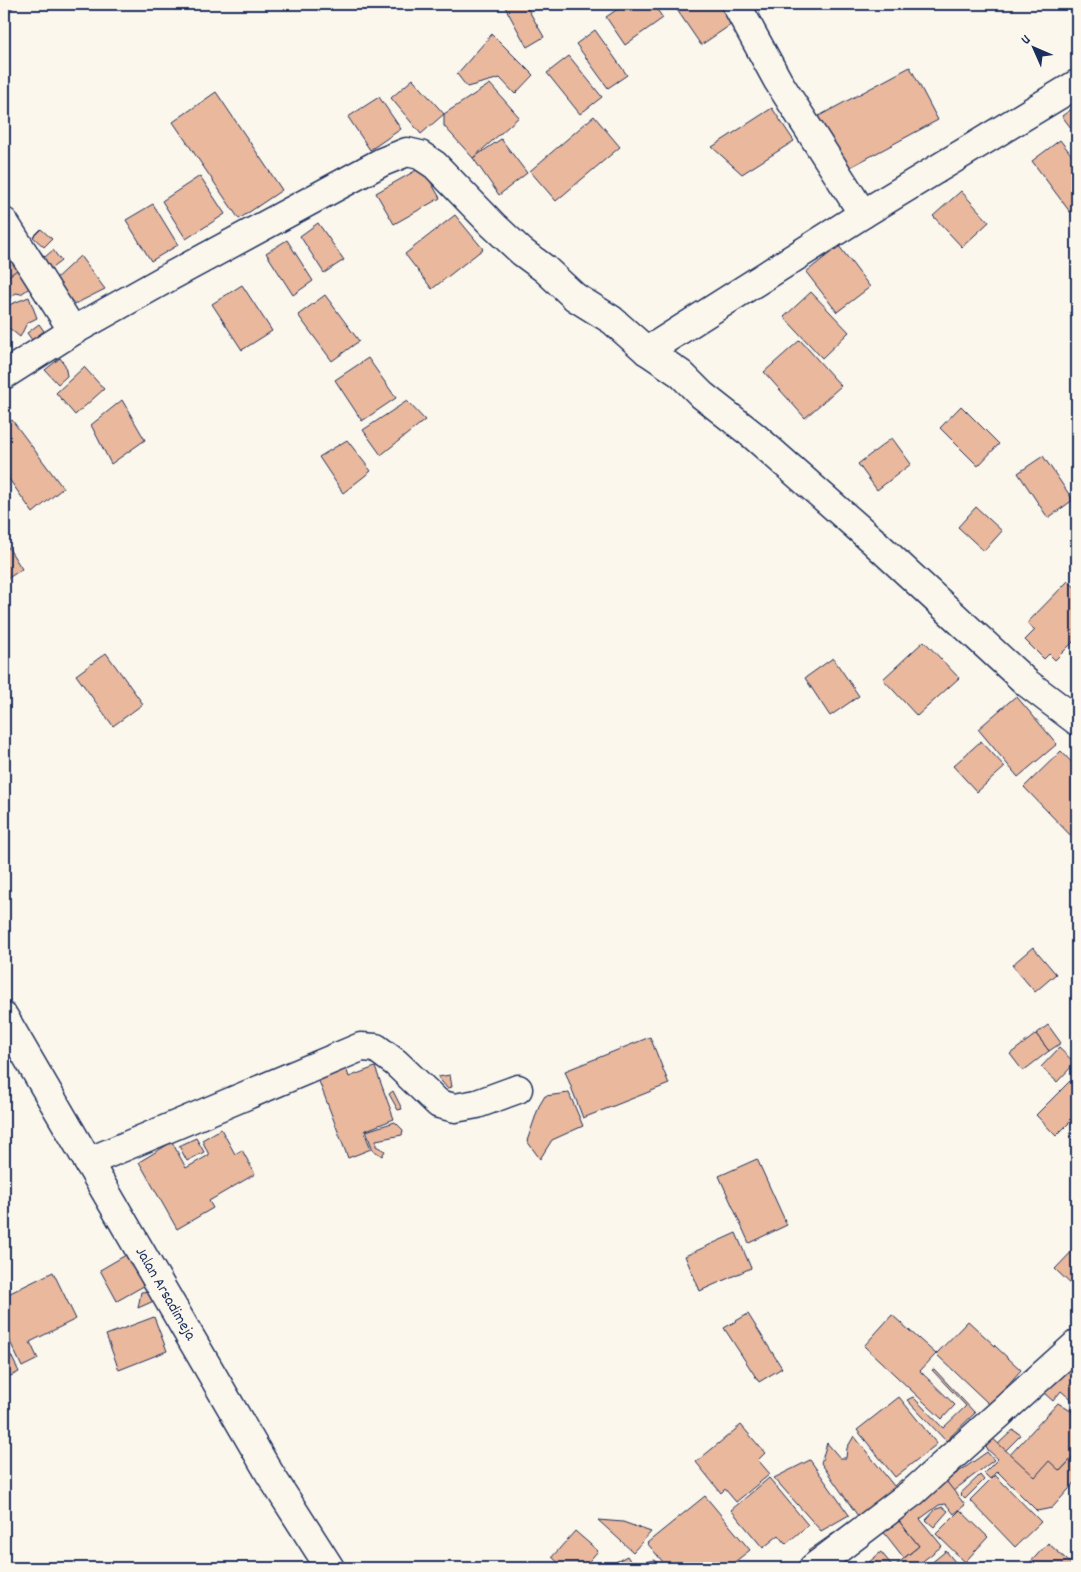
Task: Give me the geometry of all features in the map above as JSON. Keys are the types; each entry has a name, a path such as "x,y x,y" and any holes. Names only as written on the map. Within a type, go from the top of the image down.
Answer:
{"street":[{"path":"736,4 778,81 863,214"},
{"path":"647,350 863,214 1077,84"},
{"path":"4,376 73,331 373,167 407,152 420,155 435,165 522,252 545,268 575,297 612,320 647,350 681,374 702,395 754,436 871,539 1027,683 1077,721"},
{"path":"4,222 73,331"},
{"name":"Jalan Arsadimeja","path":"4,1017 270,1474 330,1568"},
{"path":"88,1162 361,1047 376,1048 396,1063 439,1104 455,1108 477,1104 518,1089"},
{"path":"813,1568 912,1492 1077,1344"}],"building":[{"path":"4,4 11,4 14,7 4,15"},
{"path":"509,4 525,4 544,37 527,47 505,7"},
{"path":"625,4 653,4 663,18 625,45 606,17"},
{"path":"673,4 718,4 732,24 701,45"},
{"path":"595,30 627,75 608,88 576,44"},
{"path":"492,34 533,75 515,94 500,78 467,87 457,74"},
{"path":"569,56 602,97 580,114 547,73"},
{"path":"910,67 938,120 845,170 817,117"},
{"path":"413,79 444,114 421,134 391,98"},
{"path":"490,84 519,117 473,158 444,126 444,114"},
{"path":"216,92 282,190 239,219 173,122"},
{"path":"379,97 401,129 370,150 348,117"},
{"path":"1077,105 1077,136 1062,116"},
{"path":"772,108 794,141 742,174 712,147"},
{"path":"594,116 620,147 556,201 530,171"},
{"path":"501,139 527,173 499,195 473,158"},
{"path":"1060,140 1077,162 1077,206 1070,212 1032,161"},
{"path":"422,167 440,198 394,224 376,193"},
{"path":"200,176 225,214 186,239 162,201"},
{"path":"961,191 989,222 962,247 933,216"},
{"path":"153,204 178,245 151,261 126,220"},
{"path":"455,215 483,249 432,289 405,254"},
{"path":"318,223 344,260 324,273 300,236"},
{"path":"41,229 52,239 44,247 33,237"},
{"path":"287,240 313,281 293,295 266,253"},
{"path":"839,246 870,287 837,312 806,272"},
{"path":"37,248 45,257 53,250 61,261 44,274 28,255"},
{"path":"19,253 27,266 4,281 4,263"},
{"path":"80,256 105,289 63,310 53,281"},
{"path":"23,266 35,284 21,294 16,293 4,302 4,279"},
{"path":"242,285 272,331 242,350 212,304"},
{"path":"811,292 849,332 822,358 784,317"},
{"path":"325,295 359,341 332,361 298,315"},
{"path":"29,297 37,318 27,323 20,337 4,324 4,313 11,304"},
{"path":"39,324 44,331 32,340 27,333"},
{"path":"800,340 841,386 805,418 764,372"},
{"path":"60,358 65,365 67,376 58,384 45,370"},
{"path":"368,358 396,398 362,421 335,380"},
{"path":"84,367 104,389 75,415 56,393"},
{"path":"122,400 145,440 111,464 91,425"},
{"path":"407,401 425,420 381,455 363,430"},
{"path":"961,406 999,444 978,466 940,428"},
{"path":"12,420 63,488 33,513 4,472 4,425"},
{"path":"892,438 911,464 877,490 858,464"},
{"path":"347,440 371,471 343,493 319,457"},
{"path":"1043,456 1073,500 1048,518 1018,473"},
{"path":"976,507 1002,531 984,551 958,527"},
{"path":"4,541 22,569 4,581"},
{"path":"1068,581 1077,589 1077,638 1055,660 1049,654 1044,659 1025,640 1035,630 1027,623"},
{"path":"924,641 959,678 917,716 883,679"},
{"path":"106,653 143,704 113,726 76,675"},
{"path":"833,658 859,696 830,716 805,678"},
{"path":"1016,696 1057,744 1018,777 978,729"},
{"path":"981,741 1005,767 977,792 953,766"},
{"path":"1061,751 1077,768 1077,834 1073,838 1024,787"},
{"path":"1033,947 1056,974 1035,992 1012,965"},
{"path":"1048,1025 1061,1043 1049,1051 1036,1034"},
{"path":"1036,1034 1049,1051 1023,1071 1010,1054"},
{"path":"650,1037 669,1084 583,1118 565,1071"},
{"path":"1059,1048 1075,1063 1057,1082 1041,1067"},
{"path":"345,1065 349,1077 375,1067 394,1119 364,1131 371,1149 348,1158 317,1076"},
{"path":"450,1075 452,1087 447,1088 438,1077"},
{"path":"1070,1081 1077,1088 1077,1115 1056,1136 1036,1115"},
{"path":"393,1091 402,1109 398,1110 389,1094"},
{"path":"569,1093 583,1126 552,1140 540,1159 527,1141 539,1106 545,1096"},
{"path":"395,1122 403,1130 402,1135 376,1140 376,1146 385,1151 382,1156 373,1150 366,1131"},
{"path":"221,1129 235,1154 242,1150 255,1174 209,1201 213,1208 177,1229 139,1162 172,1142 186,1168 209,1155 202,1140"},
{"path":"196,1138 204,1152 187,1161 179,1146"},
{"path":"757,1159 787,1225 749,1243 719,1176"},
{"path":"736,1233 751,1268 700,1291 685,1256"},
{"path":"1077,1246 1077,1290 1055,1269"},
{"path":"131,1252 149,1283 117,1301 100,1270"},
{"path":"53,1272 76,1319 30,1342 38,1359 22,1367 4,1329 4,1296"},
{"path":"152,1291 156,1300 138,1308 141,1292"},
{"path":"748,1314 782,1368 759,1382 724,1328"},
{"path":"892,1315 936,1354 920,1371 955,1405 942,1419 864,1346"},
{"path":"154,1317 167,1351 119,1370 106,1335"},
{"path":"968,1321 1021,1370 990,1405 936,1354"},
{"path":"4,1341 19,1372 4,1379"},
{"path":"1068,1361 1077,1363 1073,1370 1073,1384 1077,1387 1077,1415 1070,1409 1075,1403 1061,1391 1053,1401 1044,1393 1044,1386"},
{"path":"934,1369 975,1413 946,1441 907,1400 913,1397 943,1428 966,1406 932,1370"},
{"path":"899,1397 937,1444 895,1477 857,1430"},
{"path":"1058,1403 1077,1415 1077,1453 1059,1472 1049,1463 1033,1480 1008,1457"},
{"path":"741,1425 765,1453 758,1460 770,1474 736,1502 725,1489 721,1493 696,1462"},
{"path":"1013,1430 1021,1435 1005,1451 998,1444"},
{"path":"854,1436 894,1486 901,1480 907,1487 822,1555 808,1551 858,1516 821,1463 827,1443 840,1458 846,1458 847,1448"},
{"path":"990,1436 1035,1477 1049,1461 1060,1471 1077,1453 1077,1480 1052,1508 1037,1511 997,1471 990,1479 984,1473 998,1459 986,1448"},
{"path":"987,1452 994,1460 953,1491 946,1481"},
{"path":"810,1460 849,1515 821,1531 774,1478"},
{"path":"980,1475 984,1480 965,1499 960,1494"},
{"path":"995,1475 1041,1522 1015,1547 970,1500"},
{"path":"769,1478 808,1525 786,1544 779,1535 763,1548 731,1510"},
{"path":"946,1481 965,1505 954,1514 946,1504 939,1505 920,1519 942,1546 914,1568 899,1568 896,1565 919,1546 898,1520"},
{"path":"705,1496 750,1550 727,1568 668,1568 647,1543"},
{"path":"943,1507 948,1511 934,1527 926,1520 936,1509"},
{"path":"960,1510 988,1537 965,1562 936,1534"},
{"path":"598,1520 623,1522 651,1532 633,1552"},
{"path":"898,1520 919,1546 904,1558 882,1530"},
{"path":"575,1531 598,1551 583,1568 564,1568 552,1557"},
{"path":"1048,1543 1076,1568 1025,1568"},
{"path":"946,1551 960,1568 925,1568"},
{"path":"881,1552 894,1568 862,1568"},
{"path":"627,1556 635,1568 605,1568"},
{"path":"655,1560 661,1568 640,1568 637,1564"}]}
